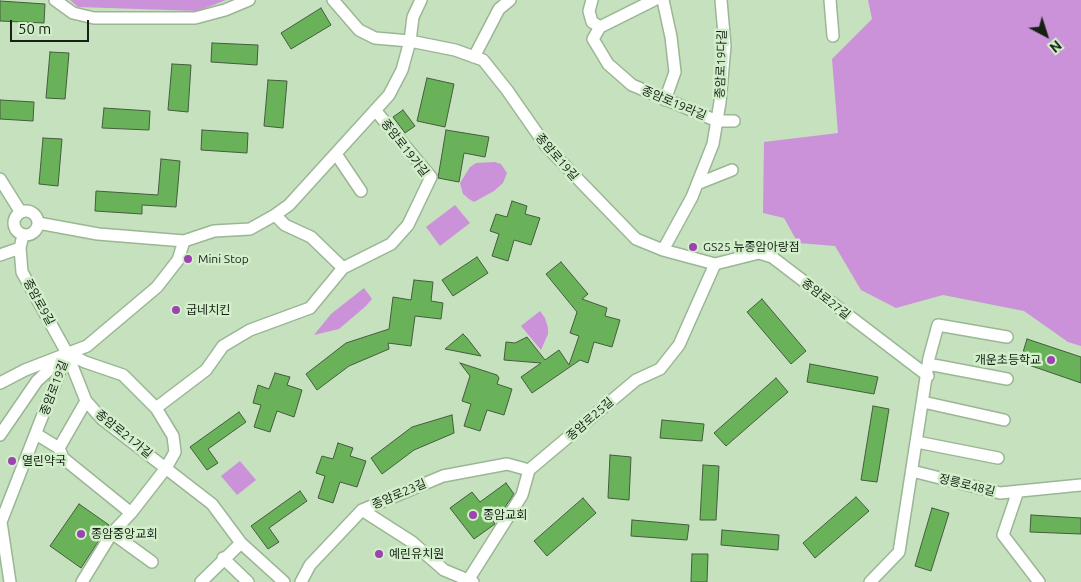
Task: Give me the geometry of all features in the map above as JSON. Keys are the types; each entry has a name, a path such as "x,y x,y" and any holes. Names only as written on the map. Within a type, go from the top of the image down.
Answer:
{"street":[{"path":"55,0 74,14 94,18 194,18 225,10 249,0"},
{"name":"종암로19길","path":"333,0 359,30 375,38 410,40 455,50 482,60 507,90 546,146 596,201 636,239 662,250 715,264"},
{"path":"38,223 98,234 184,241 214,232 250,229 276,216 289,205 389,95 402,70 410,40 413,17 421,0"},
{"path":"474,57 499,9 510,0"},
{"path":"592,0 590,11 592,22 600,27 654,0"},
{"path":"663,0 671,38 675,72 665,100"},
{"name":"종암로19다길","path":"662,250 697,184 713,144 725,46 721,0"},
{"path":"830,0 833,36"},
{"name":"종암로19라길","path":"600,27 592,39 608,64 632,85 717,121 734,121"},
{"name":"종암로19가길","path":"156,408 206,370 223,346 250,330 310,308 343,268 391,244 408,225 431,177 375,110"},
{"path":"336,154 362,191"},
{"path":"697,184 732,170"},
{"path":"0,179 20,211"},
{"path":"20,211 32,212 38,223"},
{"path":"20,211 13,222 16,230 23,235 33,233 38,223"},
{"path":"276,216 285,225 311,237 343,268"},
{"name":"종암로9길","path":"23,235 20,248 22,272 67,353 86,402"},
{"name":"종암로19길","path":"10,582 2,522 67,353 87,346 158,287 178,260 184,241"},
{"path":"0,255 20,248"},
{"name":"종암로27길","path":"715,264 759,253 772,257 928,370 1007,380"},
{"name":"종암로25길","path":"529,470 636,380 660,368 680,345 715,264"},
{"path":"870,582 900,552 928,370 938,325 1007,337"},
{"path":"0,382 67,353"},
{"path":"1,429 37,381 67,353"},
{"name":"종암로21가길","path":"67,353 85,362 123,375 156,408 173,436 175,452 166,468 131,513 112,533 82,582"},
{"name":"종암로21가길","path":"59,448 86,402 102,419 166,468"},
{"path":"923,402 1004,420"},
{"path":"36,434 59,448 63,458 131,513"},
{"path":"917,442 998,458"},
{"name":"종암로23길","path":"301,582 310,565 362,510 443,476 507,464 529,470"},
{"path":"166,468 212,504 241,543 284,582"},
{"path":"362,510 412,542 444,570 469,581 522,495 529,470"},
{"name":"정릉로48길","path":"912,471 1000,493 1081,485"},
{"path":"1018,491 1003,535 1039,582"},
{"path":"112,533 152,562"},
{"path":"201,582 241,543"},
{"path":"224,558 248,582"}],"shaded area":[{"path":"70,0 226,0 198,11 78,7"},
{"path":"868,0 1081,0 1081,346 1068,342 1024,311 943,295 896,308 861,290 835,246 798,243 784,218 763,213 764,142 838,133 832,59 872,19"},
{"path":"495,162 501,164 507,173 503,183 494,191 474,202 463,194 460,183 470,167 476,163"},
{"path":"455,205 470,223 440,246 426,227"},
{"path":"364,288 372,299 366,306 339,329 314,335 331,314"},
{"path":"540,311 545,318 548,328 548,334 541,350 521,326"},
{"path":"240,461 256,480 237,495 221,476"}],"building":[{"path":"0,1 45,4 44,23 0,21"},
{"path":"321,8 331,25 291,49 281,33"},
{"path":"212,43 258,45 257,65 211,62"},
{"path":"50,52 69,53 65,99 46,98"},
{"path":"172,64 191,65 188,112 168,110"},
{"path":"427,78 454,84 445,127 417,121"},
{"path":"268,80 287,81 283,128 264,126"},
{"path":"0,100 34,102 33,121 0,119"},
{"path":"104,108 150,111 149,130 102,128"},
{"path":"403,110 415,126 405,133 393,117"},
{"path":"202,130 248,133 247,153 201,150"},
{"path":"446,130 489,137 485,157 464,153 459,182 438,178"},
{"path":"43,138 62,139 58,186 39,184"},
{"path":"161,159 180,161 176,207 142,205 142,214 95,211 96,191 158,195"},
{"path":"512,201 527,206 525,214 540,218 531,245 514,240 508,261 492,256 499,234 490,231 496,214 507,217"},
{"path":"477,257 488,273 453,296 442,280"},
{"path":"561,262 588,294 582,299 607,308 605,316 620,320 612,347 594,342 588,363 580,360 532,393 521,377 541,363 504,360 506,342 515,343 527,337 545,360 559,350 569,365 579,336 570,333 577,312 546,274"},
{"path":"414,280 433,282 431,301 443,303 441,319 415,316 411,346 388,343 389,349 349,366 317,390 306,374 346,343 389,329 393,297 411,300"},
{"path":"762,299 806,351 791,364 747,312"},
{"path":"463,334 467,338 481,356 445,349"},
{"name":"개운초등학교","path":"1027,339 1081,357 1081,383 1020,362"},
{"path":"460,363 497,375 499,378 497,384 512,389 504,415 487,410 480,431 464,426 471,404 462,401 470,376"},
{"path":"810,364 878,377 874,394 807,382"},
{"path":"275,373 290,377 287,385 302,390 294,417 277,411 270,432 254,427 261,405 253,403 258,385 269,389"},
{"path":"776,378 788,392 726,446 714,433"},
{"path":"873,406 889,409 877,482 861,480"},
{"path":"239,412 246,422 208,449 218,463 207,470 190,447"},
{"path":"452,415 454,433 414,450 382,474 371,458 412,427"},
{"path":"662,420 704,424 702,441 660,438"},
{"path":"338,443 353,448 350,456 366,461 357,487 340,482 333,503 318,498 325,476 316,473 322,456 333,459"},
{"path":"610,455 631,457 629,500 608,498"},
{"path":"703,465 719,466 716,520 700,520"},
{"name":"종암교회","path":"506,483 514,494 503,510 492,519 495,524 474,539 450,508 472,492 480,502"},
{"path":"300,491 307,501 269,528 279,542 268,549 251,526"},
{"path":"856,497 869,511 815,558 803,543"},
{"path":"583,498 596,513 547,556 534,541"},
{"path":"79,504 109,525 81,568 50,546"},
{"path":"932,508 949,513 931,571 915,566"},
{"path":"1031,515 1081,518 1081,534 1030,532"},
{"path":"632,520 689,525 687,540 631,536"},
{"path":"722,530 779,535 778,550 721,545"},
{"path":"692,554 708,554 707,582 691,582"}],"place":[{"name":"GS25 뉴종암아랑점","path":"693,247"},
{"name":"Mini Stop","path":"188,259"},
{"name":"굽네치킨","path":"176,310"},
{"name":"개운초등학교","path":"1051,360"},
{"name":"열린약국","path":"12,461"},
{"name":"종암교회","path":"473,515"},
{"name":"종암중앙교회","path":"81,534"},
{"name":"예린유치원","path":"379,554"}]}
